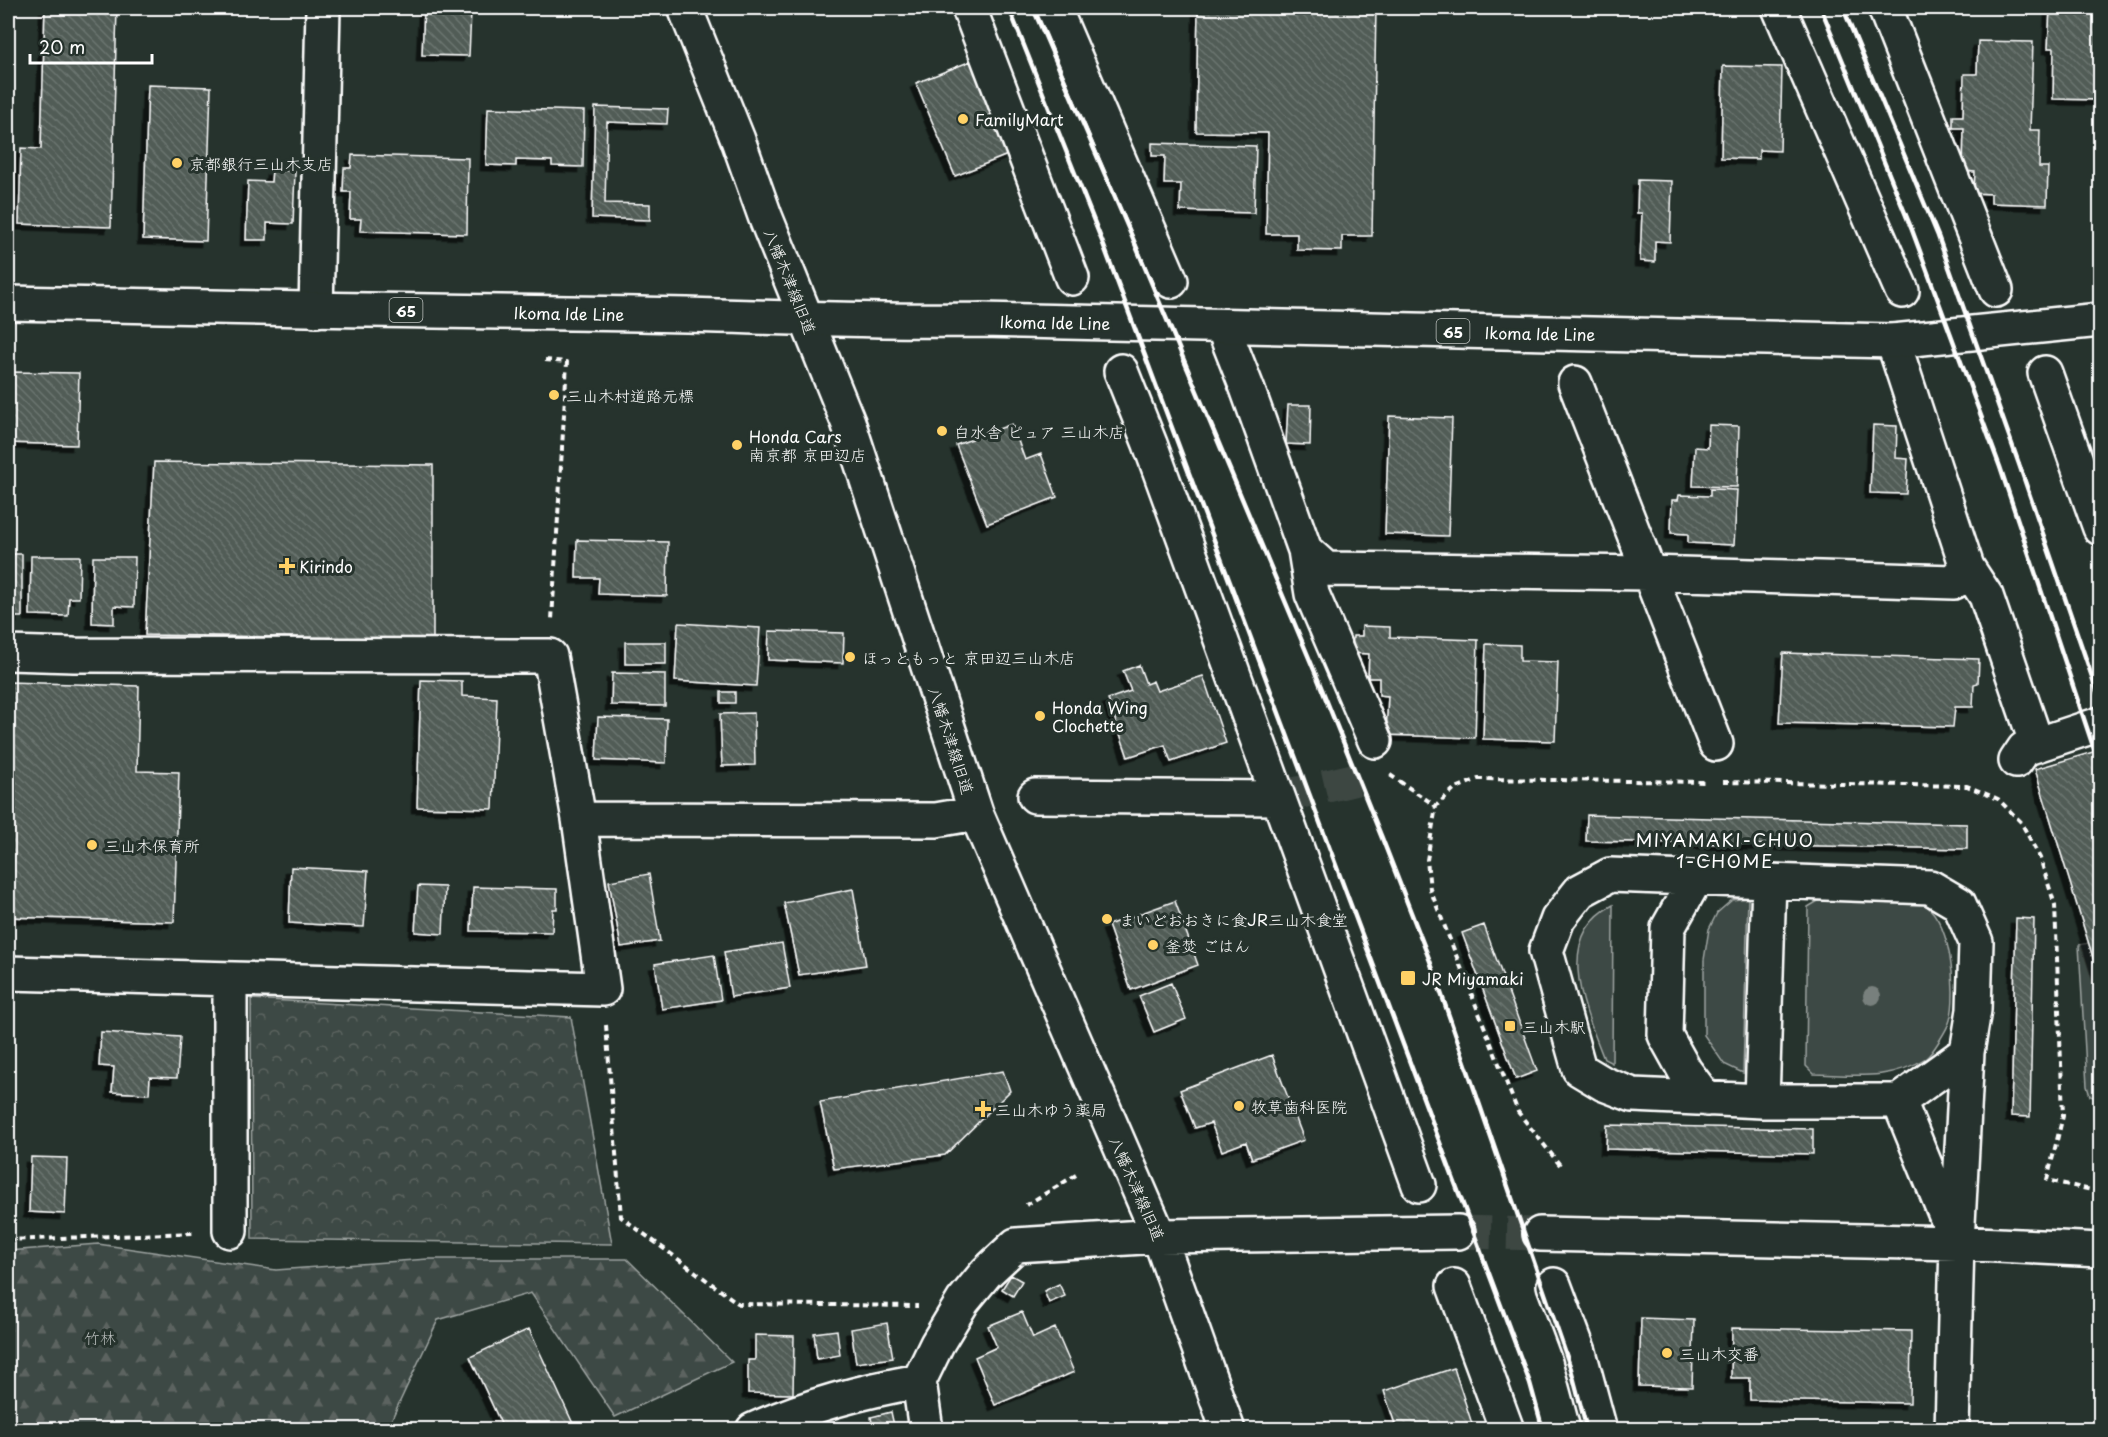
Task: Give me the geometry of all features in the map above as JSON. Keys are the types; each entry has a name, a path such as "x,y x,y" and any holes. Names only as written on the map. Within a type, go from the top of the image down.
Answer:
{"street":[{"path":"316,310 323,8"},
{"name":"八幡木津線旧道","path":"685,8 805,318 848,422 976,813 1159,1236 1228,1430"},
{"path":"969,8 1072,278"},
{"path":"1053,8 1171,281"},
{"path":"1779,8 1902,291"},
{"path":"1885,8 1996,290"},
{"name":"Ikoma Ide Line","path":"8,303 897,321 1005,321 1893,341 2100,320"},
{"path":"1222,327 1243,375 1305,550 1312,594 1374,741"},
{"path":"1893,341 1967,567 1986,596 2026,753 2100,724"},
{"path":"1121,371 1150,444 1419,1185"},
{"path":"2045,373 2100,528"},
{"path":"1575,383 1716,744"},
{"path":"1305,550 1326,569 1648,573 1954,582 1967,567"},
{"path":"8,653 550,656 579,819 603,989 8,973"},
{"path":"1035,796 1277,798"},
{"path":"579,819 936,820 976,813"},
{"path":"1952,1430 1957,1243 1967,1052 1974,1010 1976,942 1959,904 1930,887 1610,875 1580,891 1557,920 1546,951 1579,1069 1604,1084 1633,1095 1762,1101 1899,1101 1967,1052"},
{"path":"1696,878 1668,928 1665,1035 1685,1071 1706,1099"},
{"path":"1762,1101 1769,881"},
{"path":"230,979 230,1231"},
{"path":"1899,1101 1957,1243"},
{"path":"926,1430 919,1381 937,1344 963,1301 986,1273 1016,1245 1159,1236 1458,1232"},
{"path":"1540,1234 1957,1243 2100,1250"},
{"path":"1554,1285 1579,1352 1600,1430"},
{"path":"1454,1286 1508,1430"},
{"path":"753,1430 780,1417 874,1389 919,1381"}],"path":[{"path":"544,360 567,362 550,656"},
{"path":"1386,772 1436,806"},
{"path":"603,989 621,1217 739,1304 923,1306"},
{"path":"1025,1206 1076,1175"},
{"path":"2047,1180 2100,1192"},
{"path":"8,1240 230,1231"}],"green space":[{"path":"1748,898 1743,1073 1724,1064 1704,1035 1704,960 1709,929 1717,913 1732,900"},
{"path":"1823,898 1919,902 1930,909 1938,921 1945,937 1952,973 1952,1008 1946,1029 1926,1058 1899,1070 1872,1075 1814,1074 1806,1066 1808,907"},
{"path":"1613,905 1612,1063 1604,1059 1582,997 1578,976 1578,955 1583,936 1594,919"},
{"path":"2089,943 2100,980 2100,1099 2090,1096 2087,1086 2079,945"},
{"path":"251,999 571,1017 612,1244 252,1239"},
{"name":"竹林","path":"98,1244 276,1270 428,1259 627,1259 732,1362 615,1417 531,1293 438,1320 387,1429 8,1429 8,1251"}],"building":[{"path":"45,8 117,8 111,227 19,224 21,148 41,149"},
{"path":"1198,8 1376,8 1372,236 1342,236 1342,251 1297,250 1297,234 1266,234 1268,133 1196,132"},
{"path":"424,10 471,12 469,56 422,55"},
{"path":"2050,10 2100,11 2100,100 2053,99 2054,48 2048,48"},
{"path":"1978,41 2033,42 2030,130 2040,130 2039,167 2048,167 2047,205 1991,203 1991,194 1974,193 1975,172 1963,171 1964,128 1953,128 1953,116 1963,116 1964,74 1977,74"},
{"name":"FamilyMart","path":"971,61 1010,154 955,176 916,83"},
{"path":"1723,66 1782,67 1780,151 1759,150 1759,159 1721,158"},
{"name":"京都銀行三山木支店","path":"148,85 211,87 206,241 143,239"},
{"path":"595,107 668,109 667,124 607,122 605,203 650,204 650,220 592,218"},
{"path":"488,108 584,111 583,167 552,166 552,161 516,160 516,166 486,165"},
{"path":"1152,143 1256,146 1254,213 1180,211 1181,184 1164,184 1165,156 1152,156"},
{"path":"352,155 468,158 467,234 360,231 361,219 350,219 351,192 343,192 344,168 351,168"},
{"path":"272,170 295,171 293,224 267,223 267,240 246,240 248,181 271,182"},
{"path":"1638,180 1672,181 1670,242 1655,241 1655,262 1640,261 1642,213 1637,213"},
{"path":"8,372 79,373 77,445 8,443"},
{"path":"1288,405 1311,405 1310,445 1286,444"},
{"path":"1389,416 1452,418 1448,536 1385,534"},
{"path":"1012,424 1025,460 1041,454 1057,497 987,524 956,445"},
{"path":"1709,425 1739,426 1737,487 1693,486 1695,447 1708,448"},
{"path":"1873,425 1897,426 1896,458 1908,459 1906,494 1870,493"},
{"path":"154,462 433,465 433,639 145,635"},
{"path":"1710,489 1737,490 1734,545 1688,543 1688,534 1671,533 1672,500 1678,500 1679,495 1710,496"},
{"path":"577,540 668,542 667,596 598,594 599,578 576,578"},
{"path":"8,554 22,554 22,617 8,617"},
{"path":"31,556 80,556 79,598 69,598 68,616 30,615"},
{"path":"93,557 135,557 134,607 114,606 114,624 92,623"},
{"path":"678,623 760,628 756,686 675,681"},
{"path":"1362,626 1390,627 1390,637 1478,640 1475,738 1386,735 1388,696 1379,695 1379,678 1368,678 1369,654 1352,653 1353,636 1362,636"},
{"path":"769,631 844,633 843,663 768,660"},
{"path":"625,642 666,642 666,664 625,664"},
{"path":"1486,644 1520,645 1520,661 1558,662 1555,741 1483,739"},
{"path":"1783,653 1979,659 1978,683 1974,684 1973,707 1955,707 1953,727 1779,723"},
{"path":"1139,665 1146,684 1153,681 1157,691 1203,676 1226,743 1171,762 1165,745 1128,757 1108,699 1131,691 1123,671"},
{"path":"612,673 665,674 665,706 611,705"},
{"path":"421,680 462,681 462,696 497,698 493,809 417,807"},
{"name":"三山木保育所","path":"8,682 139,686 137,771 179,772 174,922 8,917"},
{"path":"721,692 735,692 735,703 721,703"},
{"path":"754,713 755,765 722,766 720,714"},
{"path":"598,717 667,719 666,763 596,760"},
{"path":"2100,750 2100,980 2035,769"},
{"path":"1587,815 1967,824 1967,849 1586,841"},
{"path":"291,867 368,871 364,927 289,923"},
{"path":"649,874 660,941 621,947 609,881"},
{"path":"418,886 445,887 443,934 415,932"},
{"path":"473,887 557,889 557,909 553,909 552,932 471,931"},
{"path":"853,889 866,965 799,975 784,903"},
{"name":"釜焚 ごはん","path":"1175,901 1198,965 1131,990 1108,925"},
{"path":"2016,918 2034,919 2030,1117 2011,1116"},
{"path":"1484,925 1537,1071 1516,1079 1462,933"},
{"path":"782,943 790,988 731,997 724,952"},
{"path":"714,955 721,1000 662,1009 655,964"},
{"path":"1171,983 1186,1019 1154,1032 1139,996"},
{"path":"101,1032 180,1037 177,1078 150,1077 149,1094 112,1092 114,1067 99,1066"},
{"name":"牧草歯科医院","path":"1272,1055 1304,1140 1252,1159 1246,1142 1222,1151 1211,1123 1195,1128 1180,1090"},
{"path":"1003,1071 1010,1091 945,1155 834,1169 820,1102"},
{"path":"1607,1125 1813,1129 1813,1154 1606,1149"},
{"path":"31,1157 67,1158 65,1214 29,1212"},
{"path":"1011,1275 1022,1281 1013,1296 1002,1289"},
{"path":"1059,1284 1065,1296 1049,1303 1044,1291"},
{"path":"1022,1312 1033,1338 1055,1328 1074,1372 995,1405 975,1357 997,1347 988,1326"},
{"name":"三山木交番","path":"1641,1318 1694,1320 1692,1387 1639,1386"},
{"path":"887,1323 893,1358 856,1363 851,1329"},
{"path":"1732,1328 1911,1331 1910,1403 1750,1400 1750,1378 1731,1378"},
{"path":"529,1329 576,1430 504,1430 470,1357"},
{"path":"837,1330 840,1355 817,1359 814,1333"},
{"path":"755,1335 794,1336 793,1394 748,1393 748,1360 755,1360"},
{"path":"1454,1368 1474,1430 1397,1430 1384,1391"},
{"path":"891,1412 895,1430 873,1430 871,1417"}],"tunnel":[{"path":"1277,798 1369,776"},
{"path":"1458,1232 1540,1234"}],"railway":[{"path":"1009,8 1102,241 1530,1383 1543,1430"},
{"path":"1033,8 1317,677 1430,961 1571,1369 1587,1430"},
{"path":"1821,8 1912,230 2000,467 2100,767"},
{"path":"1843,8 1938,236 2100,700"}],"place":[{"name":"FamilyMart","path":"963,119"},
{"name":"京都銀行三山木支店","path":"177,163"},
{"name":"三山木村道路元標","path":"554,395"},
{"name":"白水舎 ピュア 三山木店","path":"942,431"},
{"name":"Honda Cars 南京都 京田辺店","path":"737,445"},
{"name":"Kirindo","path":"287,566"},
{"name":"ほっともっと 京田辺三山木店","path":"850,657"},
{"name":"Honda Wing Clochette","path":"1040,716"},
{"name":"三山木保育所","path":"92,845"},
{"name":"まいどおおきに食JR三山木食堂","path":"1107,919"},
{"name":"釜焚 ごはん","path":"1153,945"},
{"name":"JR Miyamaki","path":"1408,978"},
{"name":"三山木駅","path":"1510,1026"},
{"name":"牧草歯科医院","path":"1239,1106"},
{"name":"三山木ゆう薬局","path":"983,1109"},
{"name":"三山木交番","path":"1667,1353"}],"district":[{"name":"MIYAMAKI-CHUO 1-CHOME","path":"1725,849"}]}
